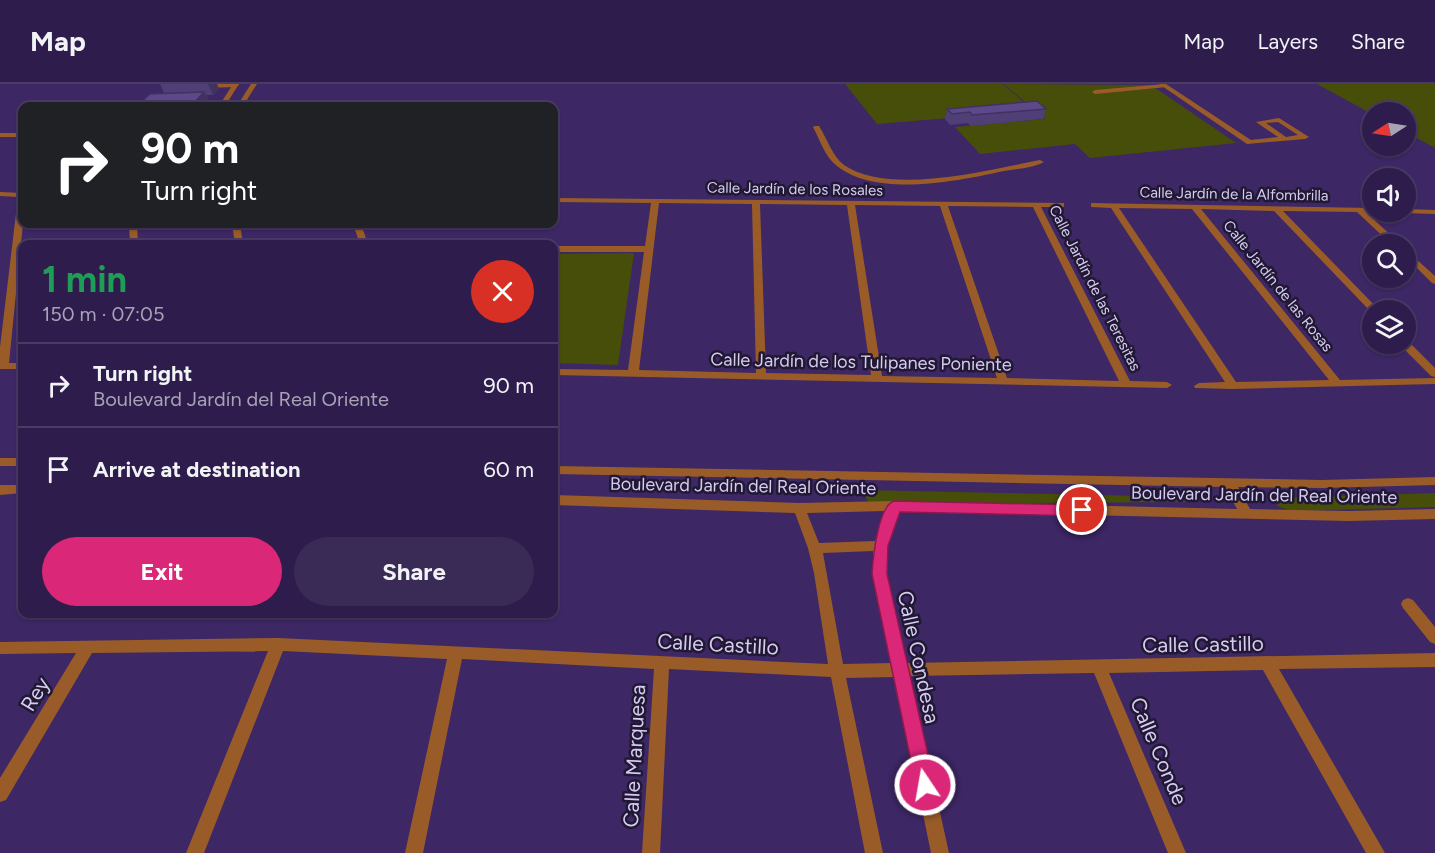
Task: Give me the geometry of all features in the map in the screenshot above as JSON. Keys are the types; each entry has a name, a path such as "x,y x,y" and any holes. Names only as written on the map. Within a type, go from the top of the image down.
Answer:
{"street":[{"path":"243,102 254,84"},
{"path":"1128,84 1142,88"},
{"path":"200,86 236,85"},
{"path":"225,102 236,85"},
{"path":"1095,92 1163,85 1250,142 1285,139 1305,136 1279,120 1259,122 1285,139"},
{"path":"0,127 18,127"},
{"path":"817,127 836,162 846,170 870,178 954,179 1041,162"},
{"path":"0,135 18,135"},
{"path":"0,194 18,195"},
{"name":"Calle Jardín de los Rosales","path":"558,200 1036,205"},
{"path":"633,374 656,201"},
{"path":"756,202 761,376"},
{"path":"850,202 877,379"},
{"path":"943,204 1002,381"},
{"path":"1036,205 1061,205"},
{"name":"Calle Jardín de las Teresitas","path":"1036,205 1126,384"},
{"name":"Calle Jardín de la Alfombrilla","path":"1094,205 1359,210"},
{"path":"1113,205 1233,386"},
{"name":"Calle Jardín de las Rosas","path":"1195,207 1337,383"},
{"path":"1277,208 1364,300"},
{"path":"1359,210 1385,234"},
{"path":"1416,211 1435,212"},
{"path":"18,228 1,366 18,366"},
{"path":"558,249 650,249"},
{"path":"1416,263 1435,281"},
{"path":"1416,354 1435,374"},
{"name":"Calle Jardín de los Tulipanes Poniente","path":"558,372 1167,385"},
{"path":"1199,386 1435,381"},
{"path":"0,462 18,462"},
{"name":"Boulevard Jardín del Real Oriente","path":"558,470 1322,484 1435,481"},
{"path":"1229,482 1246,514"},
{"path":"0,490 18,489"},
{"name":"Boulevard Jardín del Real Oriente","path":"558,500 799,508 894,506 1246,514 1435,514"},
{"name":"Calle Condesa","path":"894,506 880,546 880,574 940,853"},
{"path":"799,508 815,548 874,853"},
{"path":"815,548 880,546"},
{"path":"1408,604 1435,638"},
{"path":"195,853 278,644"},
{"name":"Calle Castillo","path":"0,648 278,644 900,671 1435,660"},
{"name":"Rey","path":"0,794 88,646"},
{"path":"414,853 456,652"},
{"name":"Calle Marquesa","path":"651,853 662,662"},
{"path":"1268,664 1376,853"},
{"name":"Calle Conde","path":"1099,667 1177,853"}],"green space":[{"path":"845,84 1003,84 1034,111 877,124"},
{"path":"1004,84 1151,85 1236,143 1090,158 1075,144 980,154 955,127 1045,119"},
{"path":"1317,84 1435,84 1435,148 1416,138 1416,102 1362,102 1362,109"},
{"path":"634,253 618,365 558,363 558,254"},
{"path":"862,490 1188,497 1195,502 869,504"},
{"path":"1435,493 1435,507 1291,511 1277,506 1278,498"}],"building":[{"path":"204,92 195,102 141,102 150,94"},
{"path":"1037,101 1046,109 972,115 970,112 952,114 947,109"}],"route":[{"path":"925,785 880,574 880,546 894,506 1082,510"}]}
